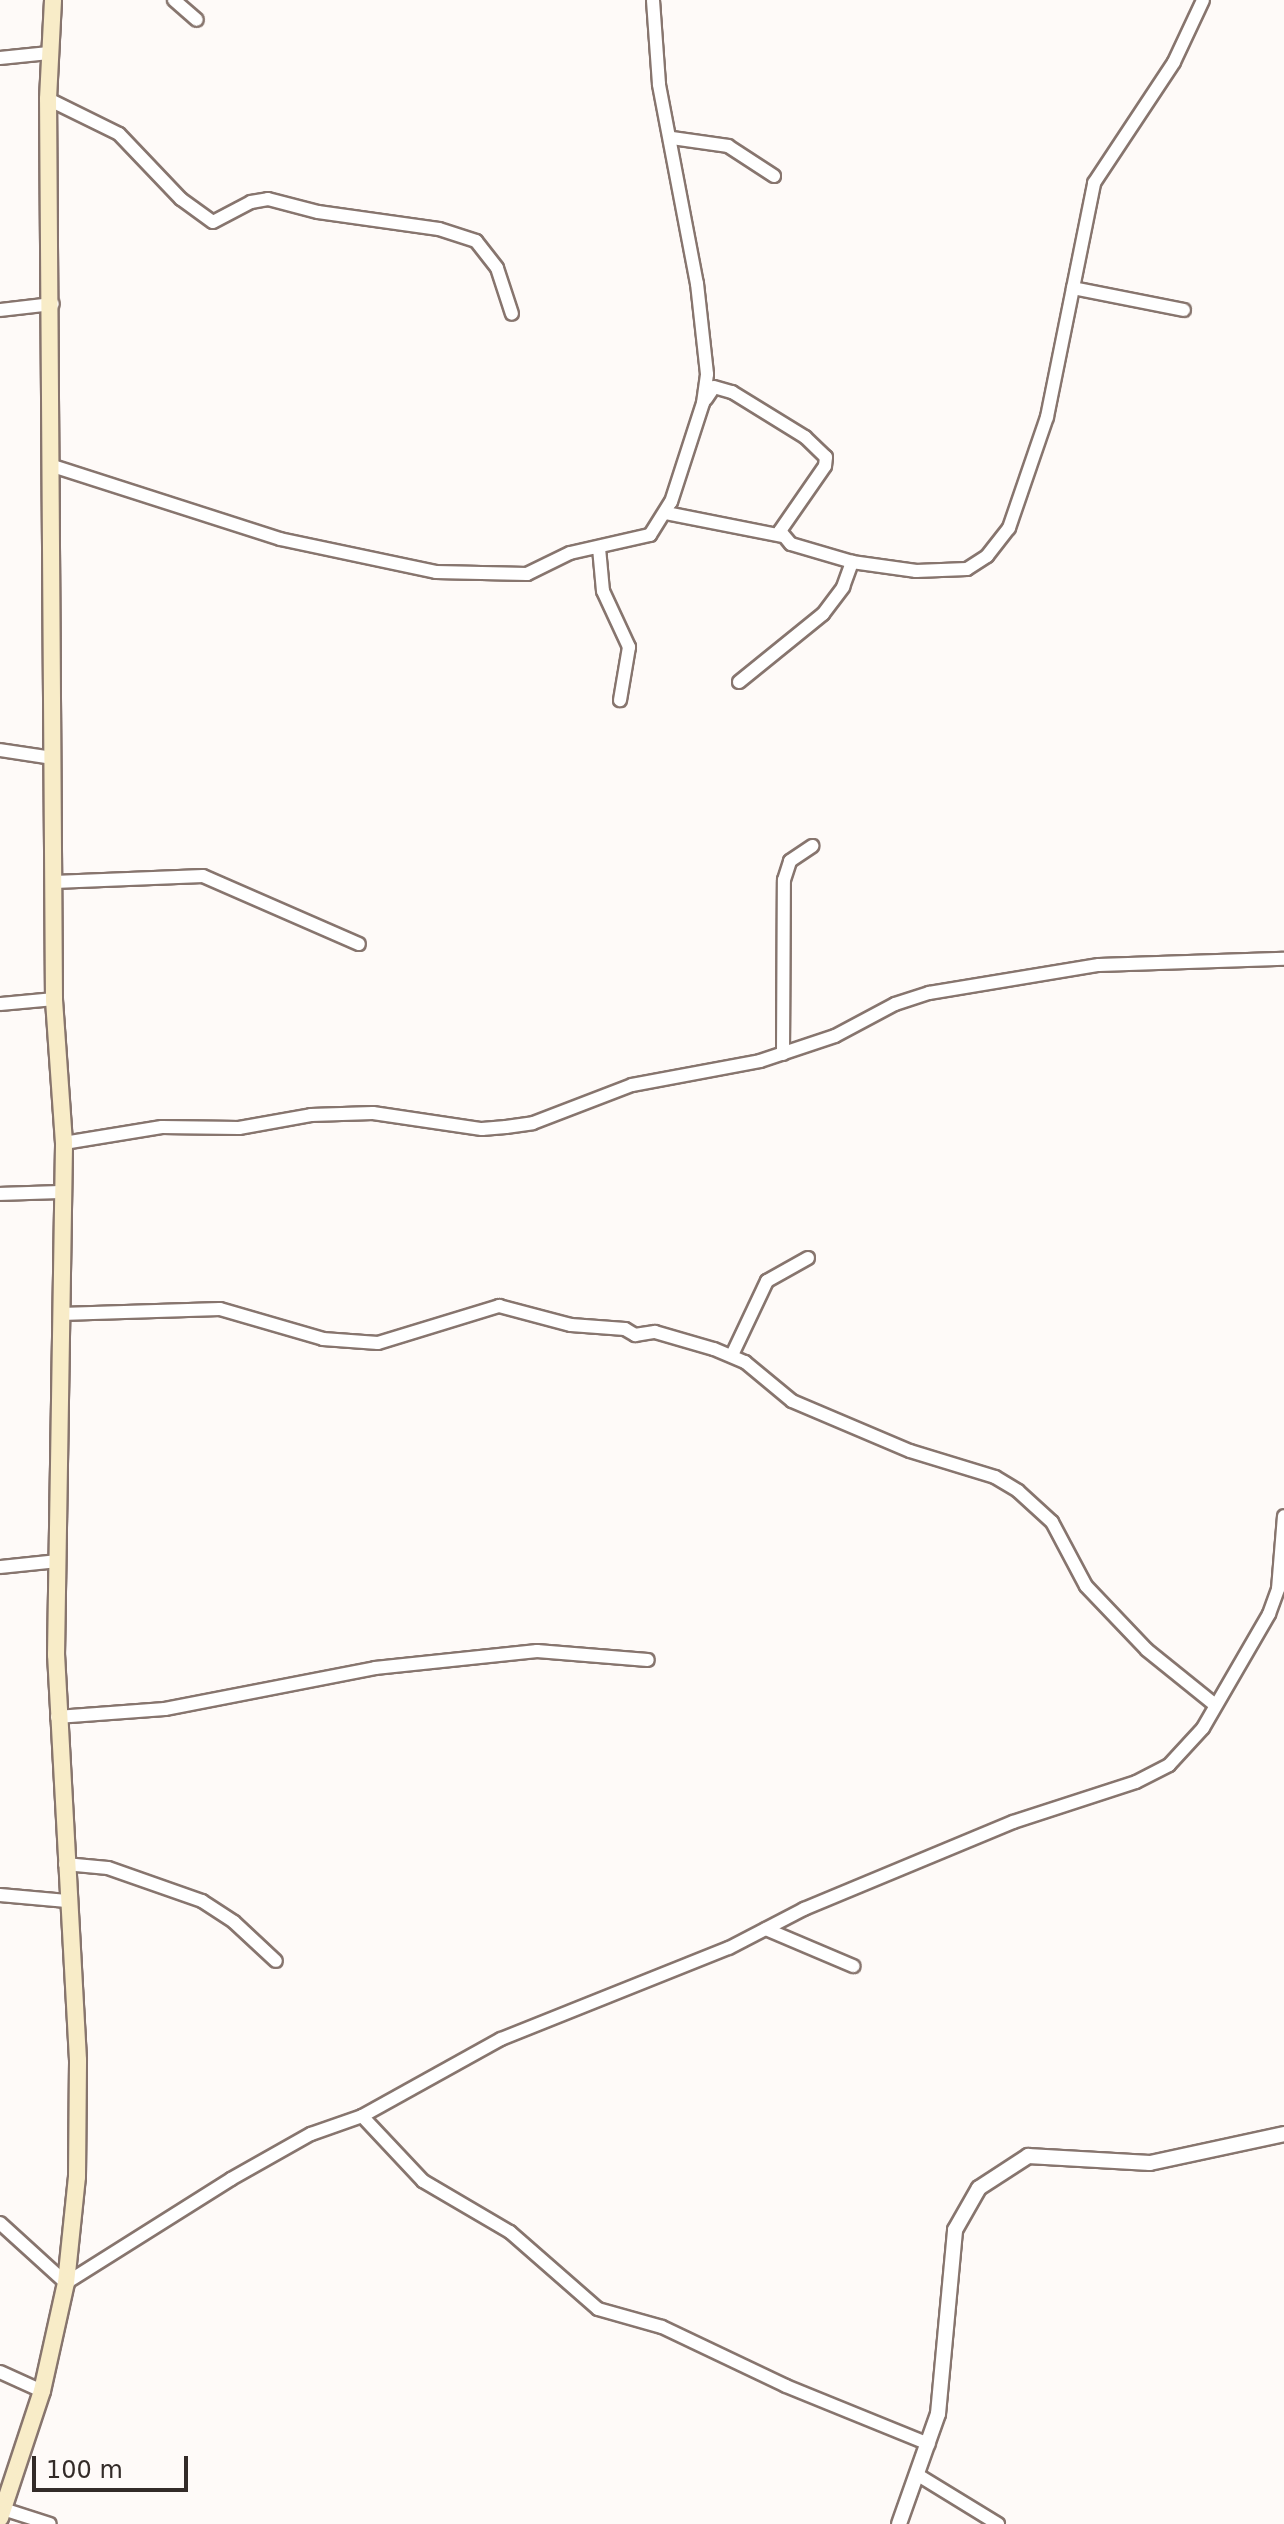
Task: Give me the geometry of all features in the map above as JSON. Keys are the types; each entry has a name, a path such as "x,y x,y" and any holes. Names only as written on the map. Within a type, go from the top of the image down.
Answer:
{"main road":[{"path":"2,2513 42,2391 66,2283 77,2177 78,2060 57,1717 64,1143 54,999 53,304 48,99 53,0"}],"street":[{"path":"174,0 197,20"},
{"path":"53,466 280,539 400,567 477,576 527,574 570,553 650,535 666,513 703,403 707,374 697,284 653,39 653,0"},
{"path":"666,513 782,536 802,549 852,562 943,573 967,569 999,543 1028,480 1047,417 1094,183 1174,62 1203,0"},
{"path":"0,58 49,53"},
{"path":"48,99 119,134 181,199 213,222 251,202 268,199 318,212 439,229 476,241 497,268 512,314"},
{"path":"672,138 728,146 774,176"},
{"path":"1073,288 1184,310"},
{"path":"0,310 53,304"},
{"path":"703,403 714,387 732,392 805,437 826,457 825,466 782,525 782,536"},
{"path":"595,548 599,548 603,591 629,647 620,700"},
{"path":"739,682 823,614 843,587 852,562"},
{"path":"0,750 53,758"},
{"path":"783,1054 784,880 790,861 812,846"},
{"path":"54,882 203,876 359,944"},
{"path":"64,1143 162,1127 239,1128 311,1115 373,1113 482,1129 533,1123 632,1085 783,1054 835,1036 895,1004 929,993 1099,965 1284,959"},
{"path":"0,1004 54,999"},
{"path":"0,1194 62,1192"},
{"path":"732,1355 767,1281 808,1258"},
{"path":"61,1314 220,1309 323,1339 378,1343 499,1306 571,1325 625,1329 635,1335 655,1332 732,1355 792,1401 910,1451 995,1477 1018,1491 1052,1522 1086,1586 1147,1650 1214,1704"},
{"path":"0,2223 66,2283 311,2134 362,2116 501,2039 1013,1822 1136,1782 1190,1747 1269,1614 1278,1589 1284,1516"},
{"path":"0,1567 57,1561"},
{"path":"57,1717 165,1709 375,1668 537,1651 648,1660"},
{"path":"65,1864 108,1868 202,1901 276,1961"},
{"path":"0,1895 67,1901"},
{"path":"766,1929 853,1966"},
{"path":"362,2116 423,2181 510,2232 598,2309 662,2327 786,2386 929,2444"},
{"path":"899,2524 938,2414 955,2230 979,2188 1028,2156 1150,2163 1284,2134"},
{"path":"0,2372 42,2391"},
{"path":"918,2475 998,2524"},
{"path":"2,2513 50,2524"}]}
